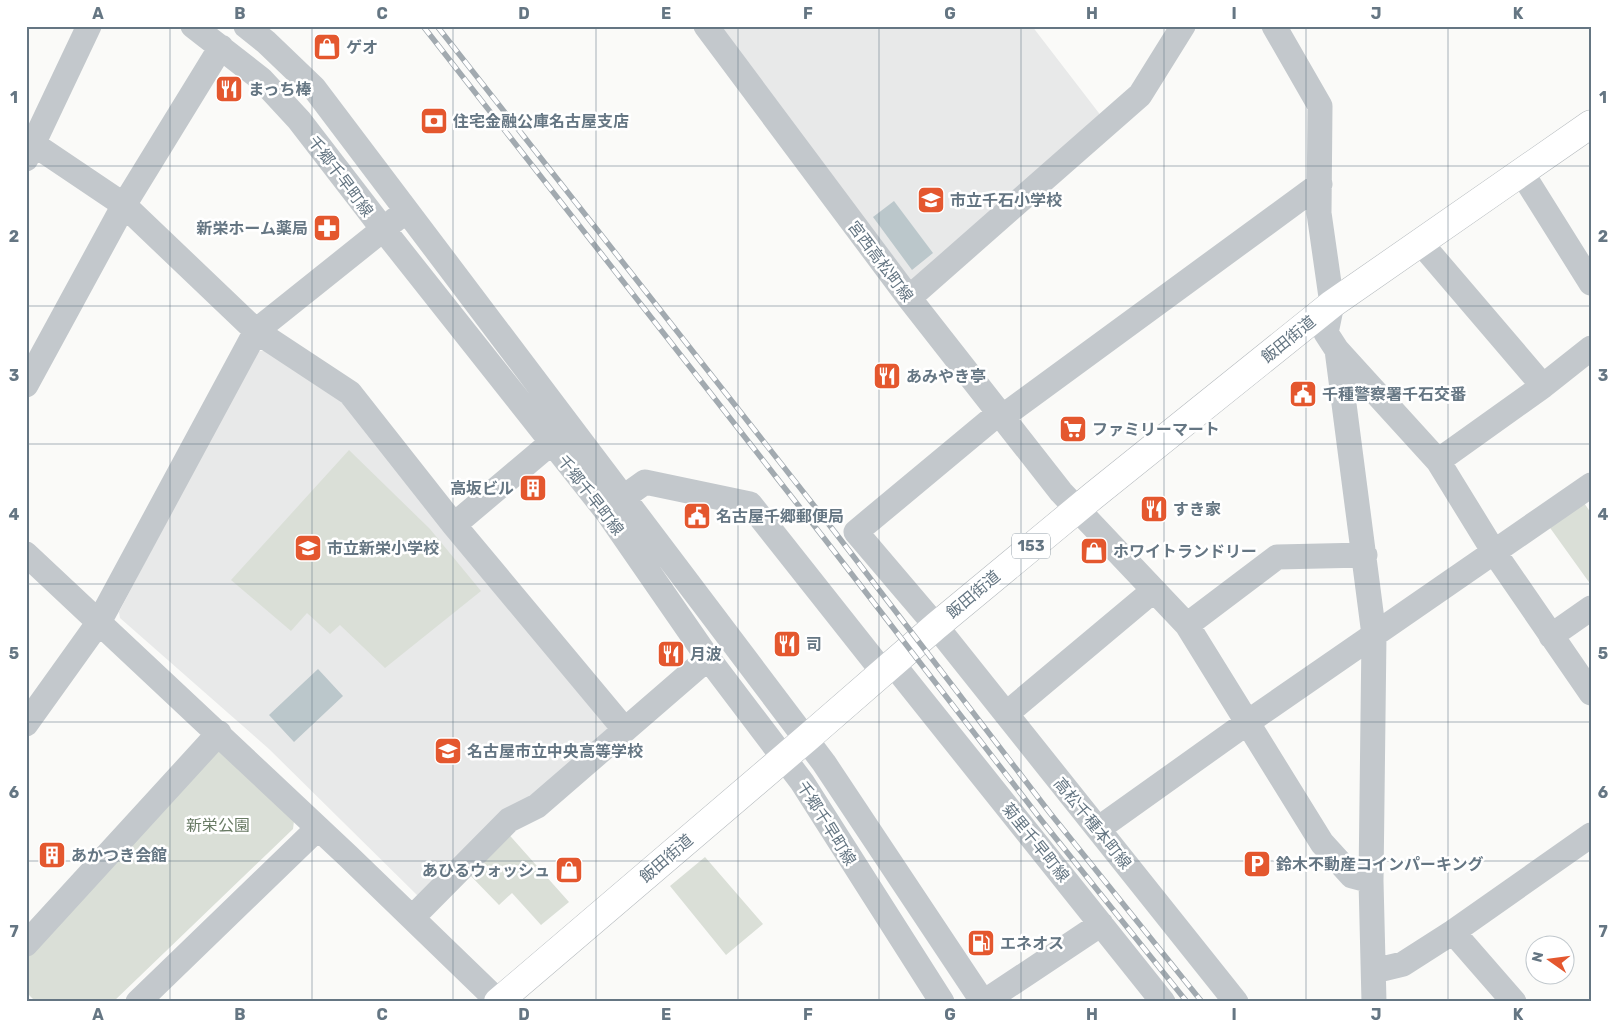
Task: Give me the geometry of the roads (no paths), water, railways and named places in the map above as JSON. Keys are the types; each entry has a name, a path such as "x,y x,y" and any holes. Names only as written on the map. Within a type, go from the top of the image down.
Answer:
{"highway":[{"name":"飯田街道","path":"498,1002 806,739 943,635 1069,500 1332,304 1591,124"}],"street":[{"path":"89,26 29,148 124,205 256,332 350,393 454,525 625,730"},
{"name":"千郷千早町線","path":"192,26 261,79 299,120 382,229 607,512 708,658 802,782 942,1002"},
{"name":"千郷千早町線","path":"246,26 266,42 314,88 624,496 806,739 983,1002"},
{"name":"宮西高松町線","path":"706,26 909,298 1069,500 1187,625 1322,843 1352,876 1371,881"},
{"path":"909,298 1140,95 1183,26"},
{"path":"1274,26 1320,106 1319,213 1332,304 1326,333 1337,350 1438,461 1494,552 1591,693"},
{"path":"26,385 124,205 221,47"},
{"path":"1522,173 1591,283"},
{"path":"1001,415 1320,184"},
{"path":"26,724 99,622 256,332 406,210"},
{"path":"1420,242 1543,386"},
{"path":"1438,461 1543,386 1591,348"},
{"path":"1337,350 1374,635 1371,881 1374,1002"},
{"name":"高松千種本町線","path":"1001,415 856,532 943,635 1236,1002"},
{"path":"454,525 551,443"},
{"name":"菊里千早町線","path":"624,496 646,482 750,504 895,673 1163,1002"},
{"path":"1098,829 1248,722 1591,485"},
{"path":"26,554 413,917 498,1002"},
{"path":"1187,625 1277,557 1365,555"},
{"path":"1006,714 1154,590"},
{"path":"1551,636 1591,608"},
{"path":"413,917 508,820 537,806 708,658"},
{"path":"26,944 219,733"},
{"path":"138,1002 318,828"},
{"path":"1374,971 1403,964 1453,932 1591,835"},
{"path":"983,1002 1101,924"},
{"path":"1453,932 1514,1002"}],"railway":[{"path":"423,26 827,542 1042,821 1187,1002"},
{"path":"437,26 834,531 1050,813 1202,1002"}],"place":[{"name":"ゲオ","path":"327,47"},
{"name":"まっち棒","path":"229,89"},
{"name":"住宅金融公庫名古屋支店","path":"434,121"},
{"name":"市立千石小学校","path":"931,200"},
{"name":"新栄ホーム薬局","path":"327,228"},
{"name":"あみやき亭","path":"887,376"},
{"name":"千種警察署千石交番","path":"1303,394"},
{"name":"ファミリーマート","path":"1073,429"},
{"name":"高坂ビル","path":"533,488"},
{"name":"すき家","path":"1154,509"},
{"name":"名古屋千郷郵便局","path":"697,516"},
{"name":"市立新栄小学校","path":"308,548"},
{"name":"ホワイトランドリー","path":"1094,551"},
{"name":"司","path":"787,644"},
{"name":"月波","path":"671,654"},
{"name":"名古屋市立中央高等学校","path":"448,751"},
{"name":"あかつき会館","path":"52,855"},
{"name":"鈴木不動産コインパーキング","path":"1257,864"},
{"name":"あひるウォッシュ","path":"569,870"},
{"name":"エネオス","path":"981,943"}],"park label":[{"name":"新栄公園","path":"218,825"}]}
